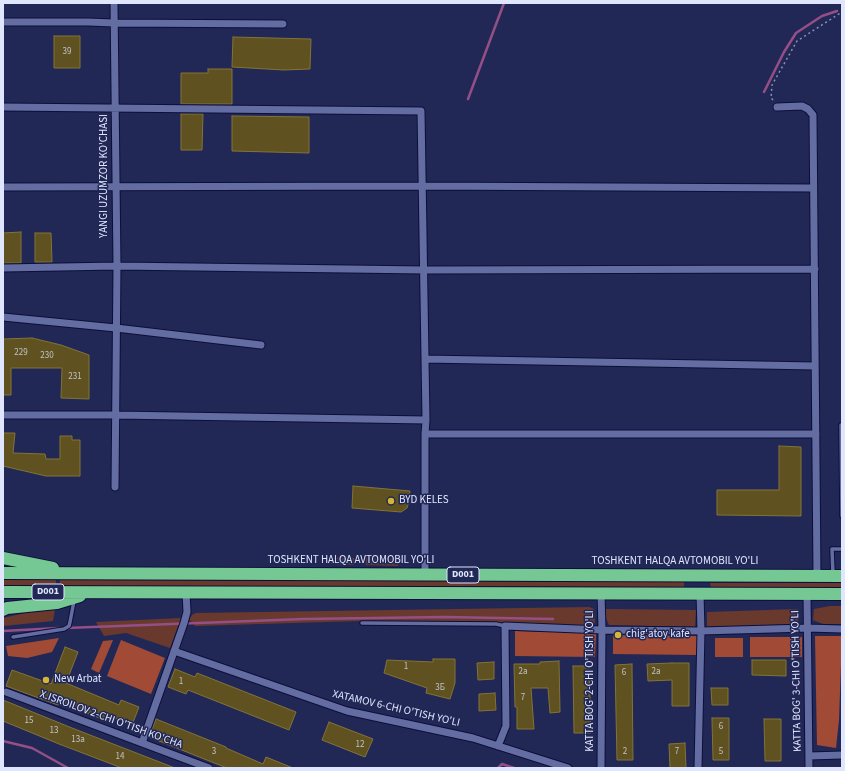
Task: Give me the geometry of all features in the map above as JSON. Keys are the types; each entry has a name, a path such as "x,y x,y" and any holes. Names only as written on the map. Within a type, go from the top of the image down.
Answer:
{"highway":[{"path":"3,558 83,574"},
{"name":"TOSHKENT HALQA AVTOMOBIL YO'LI","path":"3,573 837,576"},
{"path":"700,575 700,593"},
{"name":"D001","path":"3,592 842,594"},
{"path":"3,610 7,608 57,603 94,592"}],"street":[{"name":"YANGI UZUMZOR KO'CHASI","path":"114,3 117,266 115,487"},
{"path":"3,22 283,24"},
{"path":"777,106 802,106 808,109 813,115 817,576"},
{"path":"3,107 421,111 425,270 425,575"},
{"path":"3,187 424,186 813,188"},
{"path":"3,268 117,266 425,270 815,268"},
{"path":"3,317 116,328 260,345"},
{"path":"425,359 815,366"},
{"path":"3,415 116,415 426,420"},
{"path":"425,434 816,434"},
{"path":"142,743 184,623 187,612 186,592"},
{"name":"KATTA BOG' 2-CHI O'TISH YO'LI","path":"601,593 601,768"},
{"path":"698,768 701,632 700,593"},
{"name":"KATTA BOG' 3-CHI O'TISH YO'LI","path":"807,594 809,768"},
{"path":"498,746 506,726 505,626 701,632 807,628 842,629"},
{"name":"XATAMOV 6-CHI O'TISH YO'LI","path":"174,651 347,711 473,738 568,768"},
{"name":"X.ISROILOV 2-CHI O'TISH KO'CHA","path":"6,692 209,768"},
{"path":"809,756 842,755"}],"lane":[{"path":"841,425 842,516"},
{"path":"837,576 832,549 842,549"},
{"path":"13,637 64,629 70,622 74,598"},
{"path":"362,623 496,624 505,626"}],"path":[{"path":"777,106 771,98 772,85 797,40 842,12"}],"shaded area":[{"path":"331,557 354,558 354,565 331,564"},
{"path":"366,558 399,559 398,566 366,565"},
{"path":"3,580 56,580 56,585 3,585"},
{"path":"60,580 684,582 684,587 60,586"},
{"path":"710,583 842,583 842,588 711,588"},
{"path":"830,606 842,606 842,624 823,624 813,620 814,609"},
{"path":"589,607 594,609 595,623 589,626 359,621 195,626 189,619 196,613"},
{"path":"55,609 53,621 3,626 3,618 34,611"},
{"path":"606,609 696,610 695,627 609,625 606,618"},
{"path":"798,609 798,624 707,627 707,612"},
{"path":"181,618 170,648 126,633 104,636 96,622"},
{"path":"515,631 596,633 595,657 515,656"},
{"path":"613,635 697,636 697,655 613,654"},
{"path":"815,636 842,636 839,720 836,748 817,745"},
{"path":"750,637 802,637 802,657 750,657"},
{"path":"59,638 52,652 27,658 8,656 6,646"},
{"path":"715,638 743,638 743,657 715,657"},
{"path":"113,640 99,673 91,669 103,641"},
{"path":"121,640 165,658 151,694 107,676"}],"building":[{"path":"54,36 80,36 80,68 54,68"},
{"path":"233,37 311,39 310,69 284,70 232,67"},
{"path":"208,69 232,69 232,104 181,104 181,73 208,73"},
{"path":"181,114 203,114 202,150 181,150"},
{"path":"232,116 309,117 309,153 232,151"},
{"path":"21,232 21,263 3,263 3,233"},
{"path":"35,233 51,233 52,262 35,262"},
{"path":"32,338 61,345 89,355 89,399 61,398 62,368 11,368 11,395 3,395 3,339"},
{"path":"3,433 15,433 13,453 45,454 46,459 60,459 60,436 72,436 72,440 80,440 80,476 46,476 3,466"},
{"path":"779,446 801,447 801,516 717,515 717,490 779,490"},
{"path":"353,486 410,491 407,508 401,512 352,508"},
{"path":"65,647 78,652 66,683 119,705 121,700 139,707 132,725 109,716 107,721 59,702 58,705 6,686 12,670 51,684"},
{"path":"433,659 455,659 455,683 450,699 426,693 427,688 384,673 387,660 433,662"},
{"path":"752,660 786,660 786,676 752,675"},
{"path":"559,661 560,712 550,713 548,688 531,688 534,729 517,729 514,664 540,664 540,662"},
{"path":"494,662 494,679 478,680 477,663"},
{"path":"689,663 689,706 672,706 672,680 648,681 647,664"},
{"path":"632,664 633,760 617,760 615,665"},
{"path":"573,666 589,666 591,733 574,733"},
{"path":"175,669 195,677 197,673 296,712 289,730 188,690 186,694 168,687"},
{"path":"711,688 728,688 728,705 712,705"},
{"path":"495,693 496,710 479,711 479,694"},
{"path":"3,700 175,768 122,768 59,744 3,721"},
{"path":"712,718 729,718 729,760 713,760"},
{"path":"156,719 226,747 263,764 266,757 293,768 227,768 149,737"},
{"path":"764,719 781,719 781,761 765,761"},
{"path":"329,722 373,739 365,757 322,740"},
{"path":"685,743 686,768 670,768 669,744"}],"waterway":[{"path":"468,99 504,3"},
{"path":"764,92 784,52 796,33 822,16 837,11"},
{"path":"66,628 304,619 445,617 553,619"},
{"path":"3,631 59,628"},
{"path":"3,741 32,748 68,768"},
{"path":"498,768 502,764 514,768"}],"place":[{"name":"BYD KELES","path":"391,501"},
{"name":"chig'atoy kafe","path":"618,635"},
{"name":"New Arbat","path":"46,680"}]}
